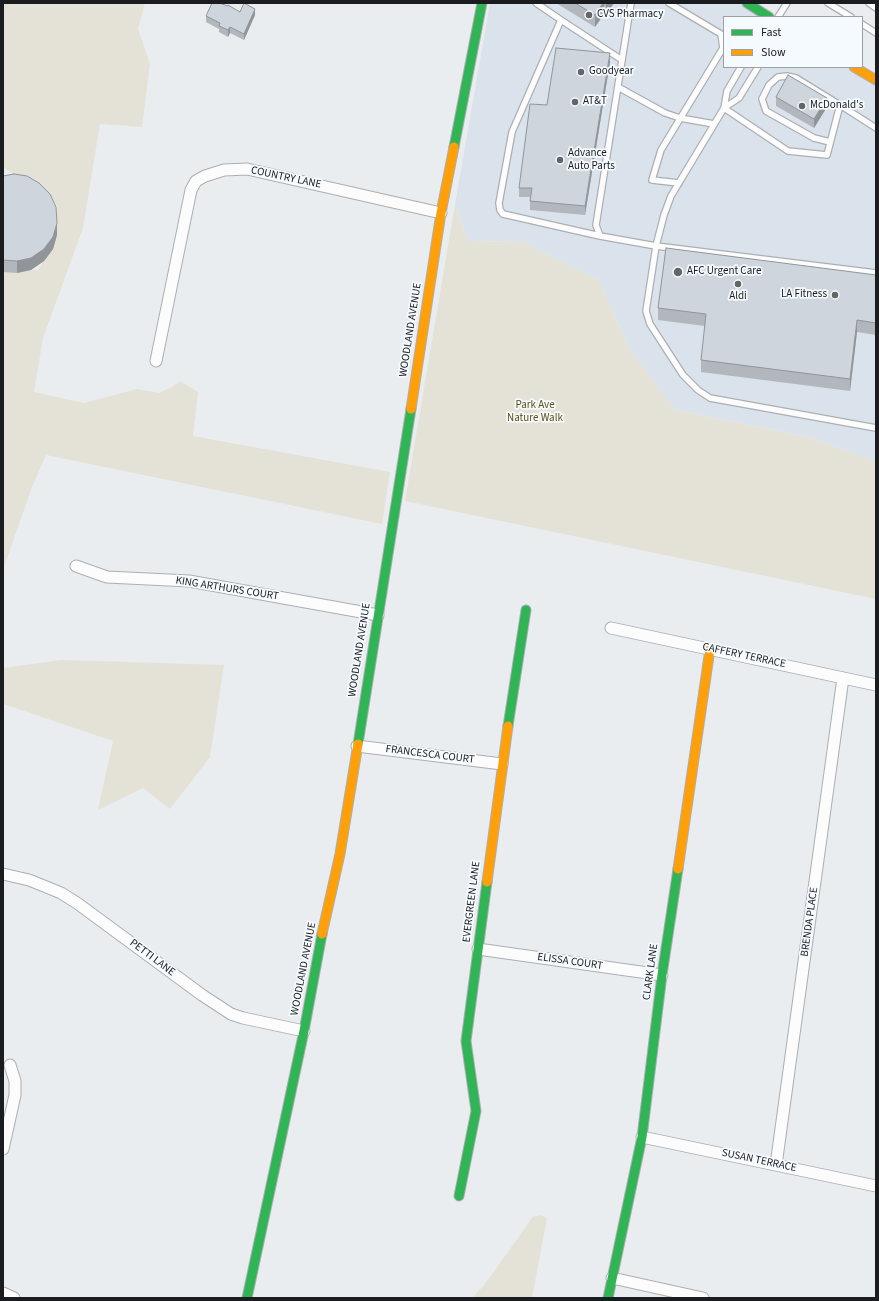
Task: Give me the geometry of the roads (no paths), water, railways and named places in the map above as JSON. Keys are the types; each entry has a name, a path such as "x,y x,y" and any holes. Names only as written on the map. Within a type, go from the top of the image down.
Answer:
{"street":[{"name":"WOODLAND AVENUE","path":"247,1298 304,1031 327,910 340,854 426,317 441,213 482,3"},
{"path":"747,3 768,16"},
{"path":"856,68 876,80"},
{"name":"COUNTRY LANE","path":"156,361 191,190 196,181 205,176 224,170 247,170 441,213"},
{"name":"KING ARTHURS COURT","path":"76,566 107,577 189,581 378,614"},
{"name":"EVERGREEN LANE","path":"459,1196 476,1111 466,1041 468,1019 502,764 526,610"},
{"name":"CAFFERY TERRACE","path":"611,628 876,685"},
{"name":"CLARK LANE","path":"608,1298 642,1137 662,975 710,649"},
{"name":"BRENDA PLACE","path":"776,1165 843,678"},
{"name":"FRANCESCA COURT","path":"357,746 502,764"},
{"name":"PETTI LANE","path":"3,874 39,884 72,900 92,913 202,995 231,1014 304,1031"},
{"name":"ELISSA COURT","path":"478,949 662,975"},
{"path":"3,1149 15,1095 15,1081 10,1065"},
{"name":"SUSAN TERRACE","path":"642,1137 876,1186"},
{"path":"612,1278 702,1298"},
{"path":"3,1292 14,1298"}],"lane":[{"path":"536,3 622,60"},
{"path":"600,236 596,225 631,3"},
{"path":"669,3 721,34 723,48 661,150 652,180 679,183"},
{"path":"779,16 787,3"},
{"path":"828,3 849,16"},
{"path":"869,3 876,8"},
{"path":"561,20 512,132 499,203 500,210 503,214 600,236 656,246 876,271"},
{"path":"863,25 876,33"},
{"path":"740,68 727,91 724,108 671,196 664,215 656,246 646,311 650,324 683,375 698,390 710,398 876,428"},
{"path":"724,108 739,98 757,68"},
{"path":"830,142 814,138 766,111 762,99 769,85 778,77 787,76 796,78 876,128"},
{"path":"618,87 665,113 680,118 714,124"},
{"path":"724,108 788,151 827,155 840,105"}],"place":[{"name":"CVS Pharmacy","path":"589,15"},
{"name":"Goodyear","path":"581,72"},
{"name":"AT&T","path":"575,102"},
{"name":"McDonald's","path":"802,106"},
{"name":"Advance Auto Parts","path":"560,160"},
{"name":"AFC Urgent Care","path":"678,272"},
{"name":"Aldi","path":"738,284"},
{"name":"LA Fitness","path":"835,295"}],"park label":[{"name":"Park Ave Nature Walk","path":"535,412"}]}
